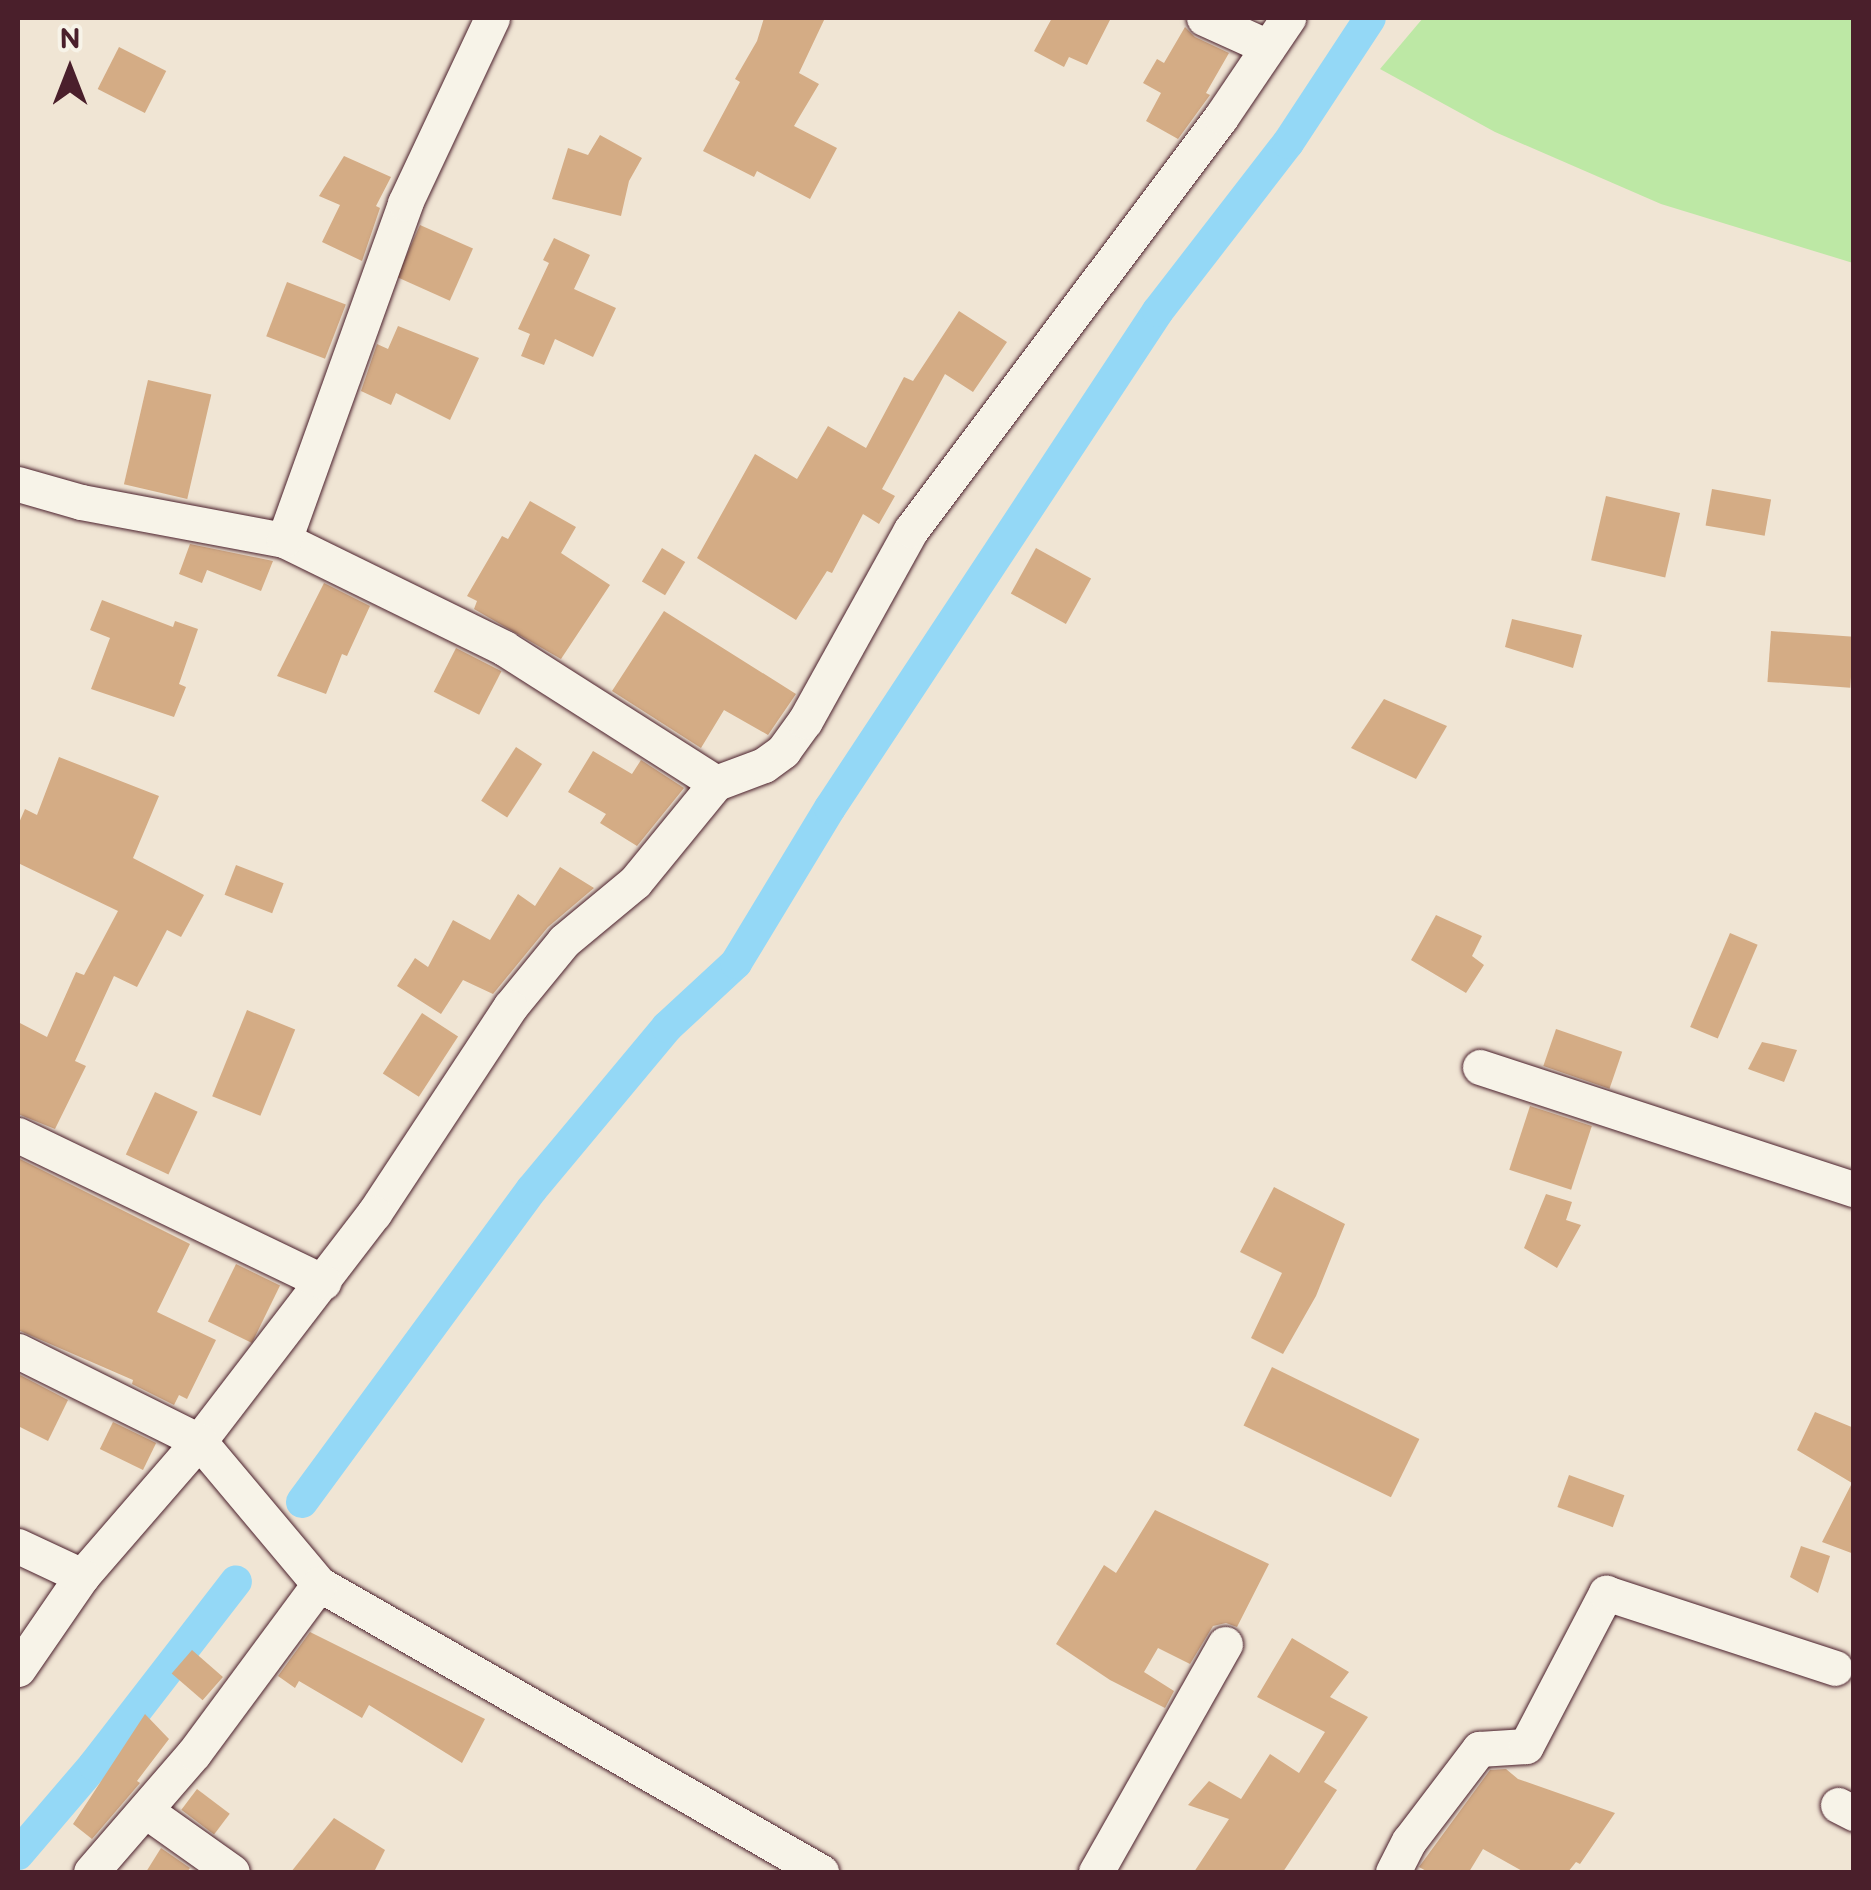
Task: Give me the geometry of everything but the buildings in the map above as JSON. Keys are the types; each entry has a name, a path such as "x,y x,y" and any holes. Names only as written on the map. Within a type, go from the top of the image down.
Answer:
{"street":[{"path":"284,540 406,203 492,18"},
{"path":"1204,18 1268,47"},
{"path":"18,1668 82,1576 199,1441 323,1282 374,1213 510,1007 564,941 635,882 716,783 764,765 794,736 912,530 1288,18"},
{"path":"18,484 81,502 284,540 504,648 716,783"},
{"path":"1480,1067 1854,1188"},
{"path":"18,1134 323,1282"},
{"path":"18,1352 199,1441 319,1584 821,1872"},
{"path":"18,1546 82,1576"},
{"path":"91,1872 146,1811 319,1584"},
{"path":"1392,1872 1409,1841 1478,1749 1526,1746 1606,1594 1835,1668"},
{"path":"1096,1872 1225,1644"},
{"path":"146,1811 232,1872"}],"green space":[{"path":"1423,18 1853,18 1853,263 1661,204 1495,132 1380,69"}],"waterway":[{"path":"302,1502 532,1189 667,1027 736,963 830,808 1158,311 1288,143 1370,18"},
{"path":"18,1854 94,1765 236,1581"}]}
